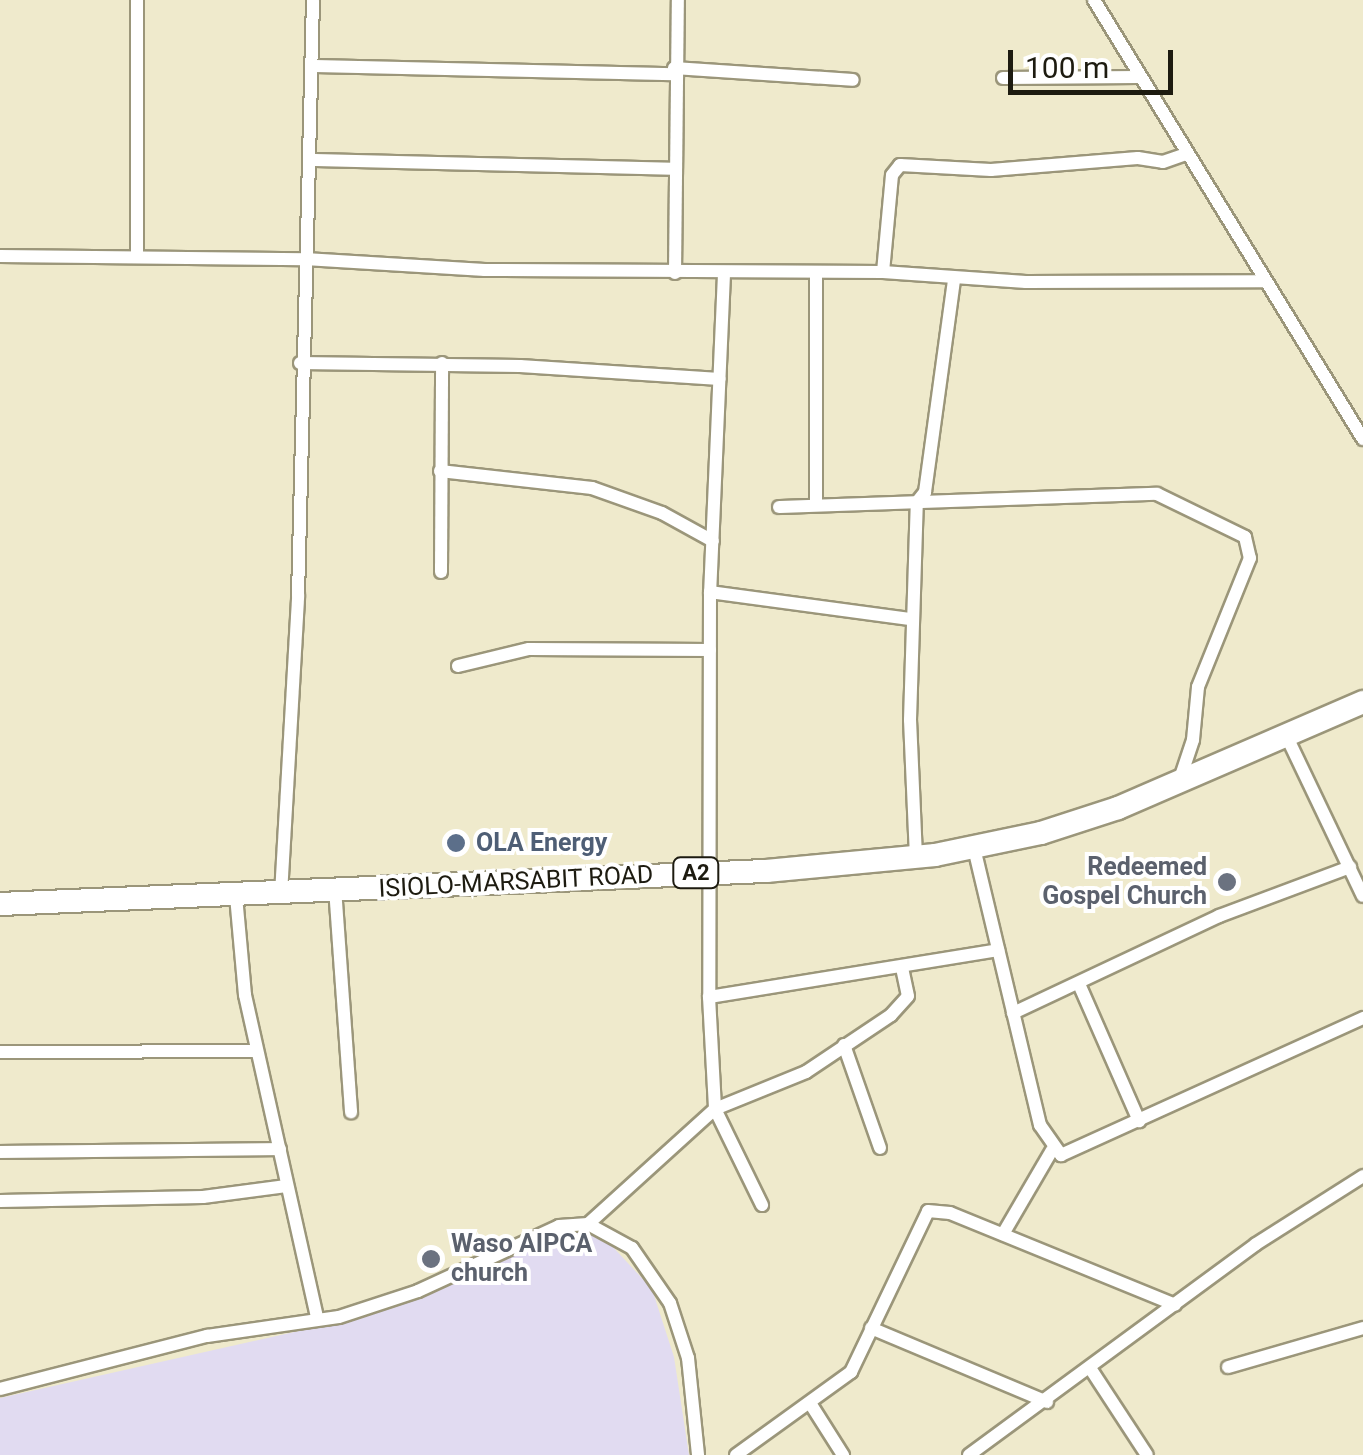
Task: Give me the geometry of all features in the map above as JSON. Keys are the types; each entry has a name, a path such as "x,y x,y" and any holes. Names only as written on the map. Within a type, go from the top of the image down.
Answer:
{"highway":[{"name":"ISIOLO-MARSABIT ROAD","path":"0,904 708,873 916,858 1041,833 1179,784 1363,702"}],"street":[{"path":"137,256 132,74 138,0"},
{"path":"280,894 298,596 300,364 311,160 313,0"},
{"path":"675,273 674,72 678,0"},
{"path":"1094,0 1363,439"},
{"path":"314,66 674,72 853,80"},
{"path":"1002,78 1139,76"},
{"path":"884,272 890,191 900,165 991,170 1138,158 1163,162 1186,154"},
{"path":"311,160 676,170"},
{"path":"0,256 305,259 724,274 884,272 954,279 1264,281"},
{"path":"816,273 816,502"},
{"path":"724,274 710,592 709,997 715,1109 762,1205"},
{"path":"916,858 911,620 917,502 925,492 954,279"},
{"path":"300,364 442,363 720,379"},
{"path":"441,572 442,363"},
{"path":"440,471 592,488 662,513 714,541"},
{"path":"779,507 816,502 1157,494 1245,536 1250,558 1198,687 1193,740 1179,784"},
{"path":"710,592 911,620"},
{"path":"458,666 528,649 710,650"},
{"path":"1288,736 1363,896"},
{"path":"974,848 1013,1013 1052,1150 1003,1234"},
{"path":"1013,1013 1219,916 1350,867"},
{"path":"336,888 352,1112"},
{"path":"236,896 257,1051 317,1318"},
{"path":"709,997 998,950"},
{"path":"0,1389 206,1336 396,1300 545,1231 588,1224 715,1109 806,1072 906,1002 902,968"},
{"path":"1080,984 1139,1121"},
{"path":"1052,1150 1082,1150 1363,1018"},
{"path":"844,1045 880,1148"},
{"path":"0,1052 257,1051"},
{"path":"0,1152 280,1149"},
{"path":"969,1455 1092,1370 1174,1305 1363,1176"},
{"path":"0,1200 204,1197 286,1186"},
{"path":"736,1455 852,1372 924,1213 950,1213 1174,1305"},
{"path":"588,1224 632,1248 670,1304 688,1358 698,1455"},
{"path":"870,1328 1048,1402"},
{"path":"1228,1367 1363,1328"},
{"path":"1092,1370 1147,1455"},
{"path":"810,1403 844,1455"}],"shaded area":[{"path":"587,1219 652,1289 674,1357 689,1455 0,1455 0,1398 370,1315 545,1225"}],"place":[{"name":"OLA Energy","path":"456,843"},
{"name":"Redeemed Gospel Church","path":"1227,882"},
{"name":"Waso AIPCA church","path":"431,1259"}]}
